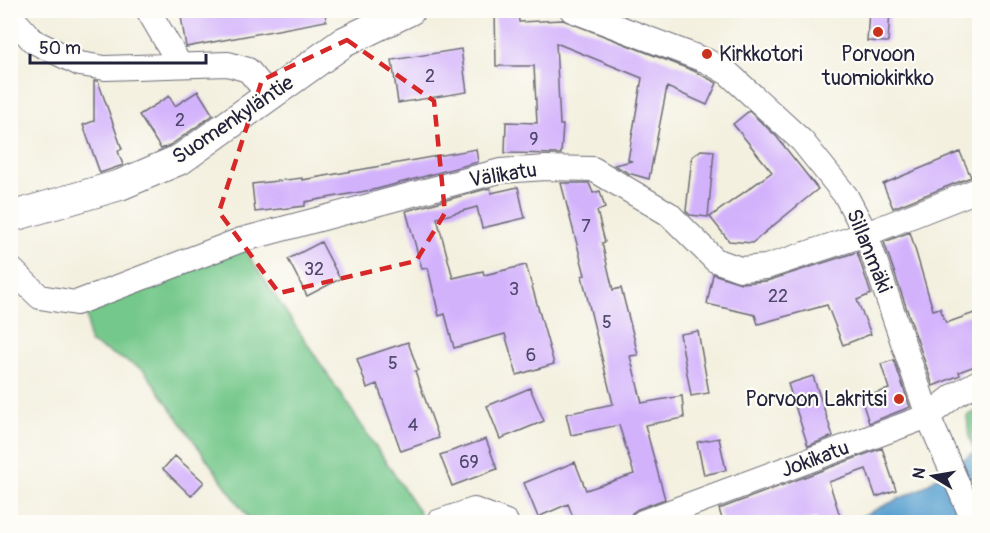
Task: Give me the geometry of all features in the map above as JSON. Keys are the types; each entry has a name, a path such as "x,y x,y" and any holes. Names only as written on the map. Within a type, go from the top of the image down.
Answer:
{"street":[{"path":"148,10 180,65"},
{"name":"Suomenkyläntie","path":"10,217 120,185 181,159 344,42 410,10"},
{"name":"Sillanmäki","path":"572,10 707,61 728,73 802,141 846,195 866,234 928,416 974,522"},
{"path":"10,15 33,41 80,64 105,68 228,64 248,70 270,96"},
{"name":"Välikatu","path":"10,268 40,297 76,303 241,240 500,171 546,168 593,169 669,214 715,260 740,269 766,267 866,234 980,189"},
{"name":"Jokikatu","path":"643,522 928,416 955,395 980,381"},
{"path":"438,522 474,510 506,522"}],"highlighted area":[{"path":"347,40 434,101 445,213 416,261 279,293 219,212 262,80"}],"green space":[{"path":"244,249 426,522 251,522 144,370 89,342 87,312"},
{"path":"979,409 979,449 975,452 969,437 967,416"}],"water":[{"path":"979,449 979,522 849,522 920,489"}],"building":[{"path":"180,10 325,10 326,21 186,47"},
{"path":"495,10 518,10 519,22 563,20 694,71 717,83 707,105 667,87 649,179 628,173 614,165 632,161 628,160 642,78 556,43 560,125 563,125 561,154 505,153 506,122 537,123 534,66 496,66"},
{"path":"869,10 890,10 888,42 867,41"},
{"path":"461,49 467,92 398,103 392,60"},
{"path":"94,81 98,81 122,149 118,151 123,165 100,173 83,125 94,121"},
{"path":"198,91 213,115 172,144 161,149 139,115 169,96 175,106"},
{"path":"749,111 776,136 818,189 752,243 729,241 710,217 772,172 733,124"},
{"path":"476,149 478,162 377,189 305,202 305,206 255,212 252,184 302,178 302,180"},
{"path":"701,150 714,151 708,217 690,215 686,211 692,157"},
{"path":"960,152 971,177 893,208 883,184"},
{"path":"561,183 589,183 593,193 600,191 605,208 597,211 605,242 602,243 613,290 621,288 633,334 638,355 630,356 642,403 682,396 684,418 645,425 665,499 638,509 632,513 629,522 575,522 568,504 538,517 524,483 575,462 586,490 634,474 619,425 571,435 566,414 613,404 582,276 585,275"},
{"path":"518,187 525,218 482,228 477,207 437,218 453,278 483,271 484,275 526,265 554,364 517,375 505,334 454,348 445,314 439,316 428,268 422,269 406,211 490,188 491,193"},
{"path":"910,232 933,310 940,308 946,323 980,311 980,364 933,386 884,242"},
{"path":"321,242 340,279 307,296 288,259"},
{"path":"857,252 871,294 857,300 871,334 843,345 827,305 758,324 755,315 707,304 713,274 741,283 767,281"},
{"path":"698,331 709,393 691,396 680,334"},
{"path":"408,342 418,370 415,371 439,438 401,451 377,384 367,388 357,359"},
{"path":"894,360 910,407 869,423 861,398 889,389 881,364"},
{"path":"813,376 833,436 808,446 788,384"},
{"path":"530,388 544,421 500,439 487,406"},
{"path":"719,438 726,470 704,475 697,442"},
{"path":"486,439 497,469 452,486 440,455"},
{"path":"882,448 896,490 876,497 866,469 829,482 841,519 830,522 817,522 816,518 799,522 723,522 719,509"},
{"path":"175,456 204,482 191,496 163,469"}],"place":[{"name":"Porvoon tuomiokirkko","path":"878,32"},
{"name":"Kirkkotori","path":"707,54"},
{"name":"Porvoon Lakritsi","path":"899,399"}]}
